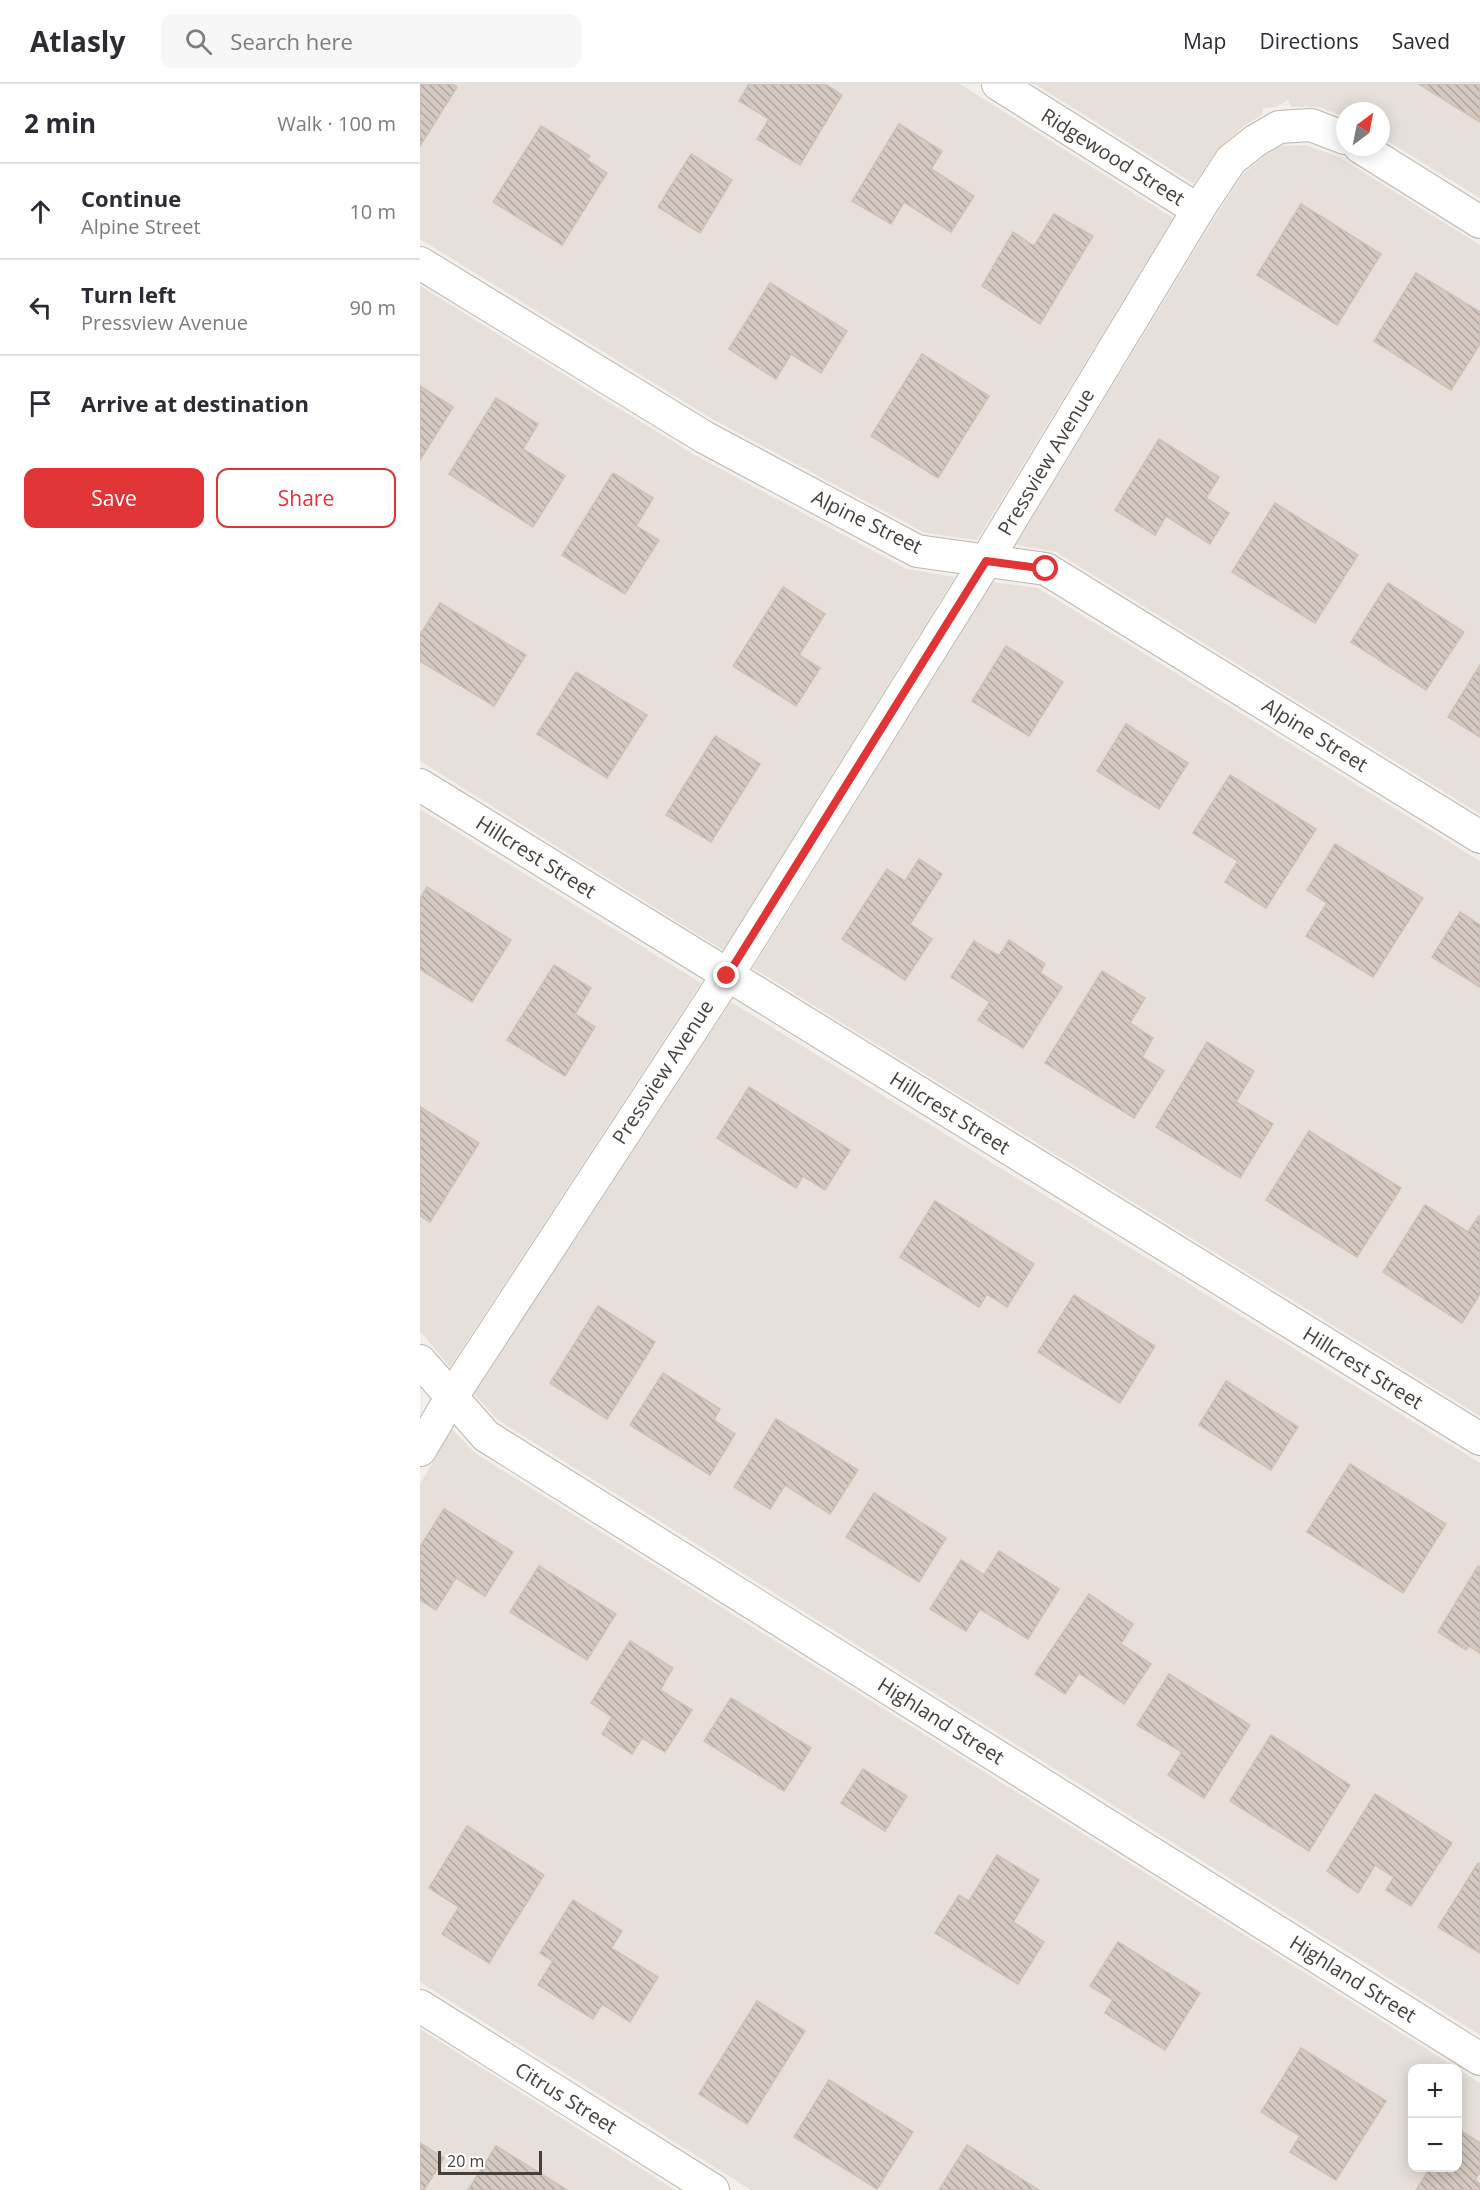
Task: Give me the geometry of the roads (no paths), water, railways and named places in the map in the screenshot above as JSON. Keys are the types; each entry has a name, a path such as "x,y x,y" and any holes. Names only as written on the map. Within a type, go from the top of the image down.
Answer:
{"street":[{"name":"Ridgewood Street","path":"998,84 1198,210"},
{"name":"Pressview Avenue","path":"420,1450 451,1398 727,976 986,561 1198,210 1231,160 1255,141 1279,127 1311,125 1336,135"},
{"path":"1374,156 1480,222"},
{"name":"Alpine Street","path":"420,263 704,437 917,551 1046,569 1480,837"},
{"name":"Hillcrest Street","path":"420,785 1480,1439"},
{"name":"Highland Street","path":"420,1361 486,1436 1480,2059"},
{"name":"Citrus Street","path":"420,2006 713,2190"}]}
